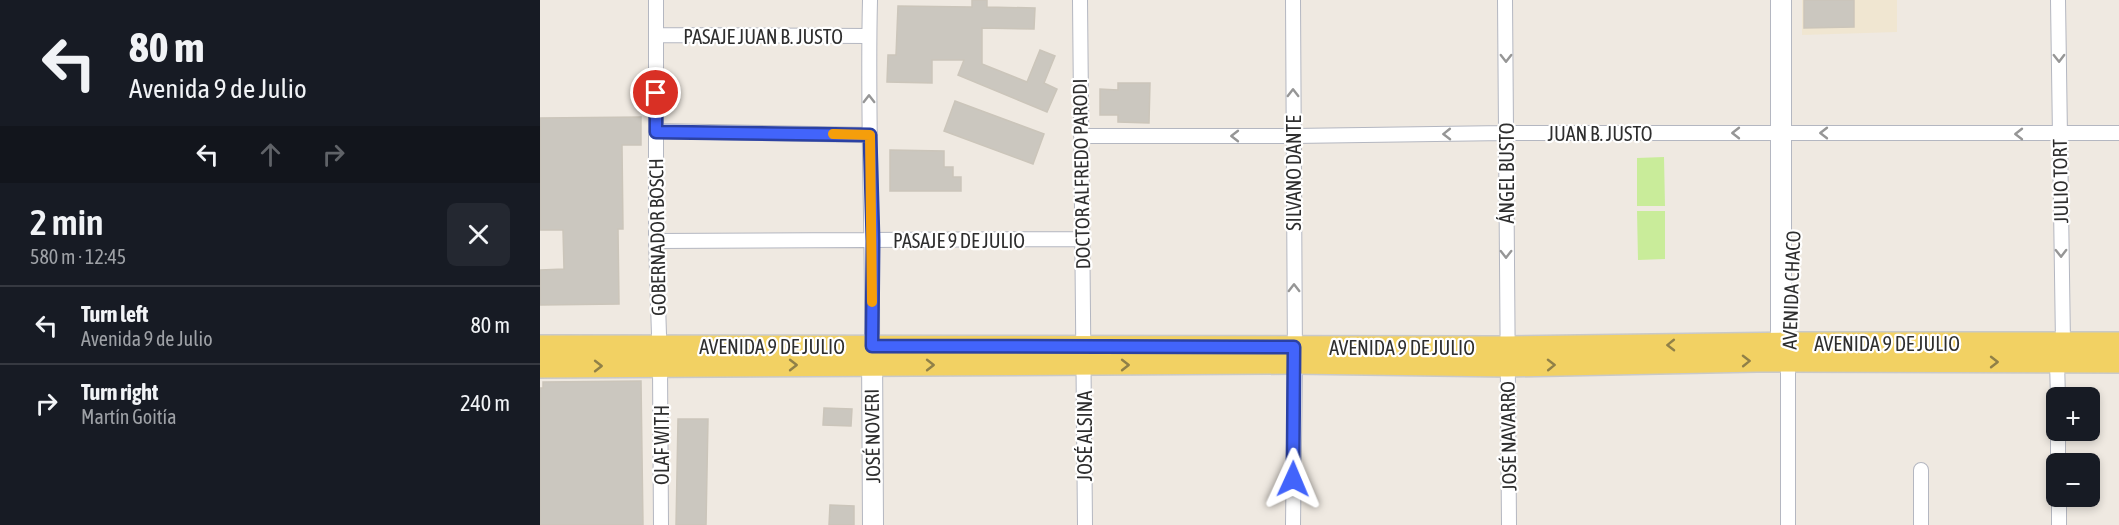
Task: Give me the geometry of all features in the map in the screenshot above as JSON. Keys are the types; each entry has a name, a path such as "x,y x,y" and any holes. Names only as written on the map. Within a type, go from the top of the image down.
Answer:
{"main road":[{"name":"AVENIDA CHACO","path":"1781,0 1788,133"},
{"name":"AVENIDA CHACO","path":"1787,349 1788,133 1793,0"},
{"name":"AVENIDA 9 DE JULIO","path":"2060,353 2119,343"},
{"name":"AVENIDA 9 DE JULIO","path":"540,346 660,356 1507,356 1787,349 2060,353 2119,362"},
{"name":"AVENIDA 9 DE JULIO","path":"540,367 660,356"},
{"name":"JOSÉ NOVERI","path":"872,356 873,525"}],"street":[{"name":"GOBERNADOR BOSCH","path":"657,0 656,241 660,356"},
{"path":"870,0 872,356"},
{"name":"DOCTOR ALFREDO PARODI","path":"1080,0 1084,356"},
{"name":"SILVANO DANTE","path":"1293,0 1293,525"},
{"name":"ÁNGEL BUSTO","path":"1505,0 1507,356"},
{"name":"JULIO TORT","path":"2058,0 2060,134 2058,387"},
{"name":"PASAJE JUAN B. JUSTO","path":"657,35 869,36"},
{"path":"656,132 870,135"},
{"name":"JUAN B. JUSTO","path":"1081,136 2119,133"},
{"name":"PASAJE 9 DE JULIO","path":"656,241 1081,239"},
{"path":"1787,349 1788,525"},
{"name":"OLAF WITH","path":"660,356 661,525"},
{"name":"JOSÉ ALSINA","path":"1084,356 1085,525"},
{"name":"JOSÉ NAVARRO","path":"1507,356 1509,525"},
{"path":"1921,470 1921,525"},
{"path":"2059,507 2059,525"}],"shaded area":[{"path":"1802,0 1897,0 1897,32 1802,35"}],"green space":[{"path":"1664,157 1665,206 1637,206 1637,158"},
{"path":"1637,211 1665,211 1665,259 1638,260"}],"building":[{"path":"972,0 987,0 987,7 1035,8 1034,29 982,28 982,64 1027,82 1040,50 1055,56 1044,83 1057,89 1047,112 958,75 964,60 932,60 932,83 887,82 888,55 896,55 898,6 972,7"},
{"path":"1804,0 1854,0 1854,27 1804,28"},
{"path":"1118,83 1150,83 1149,123 1118,122 1118,115 1100,115 1100,89 1118,90"},
{"path":"955,101 1044,134 1033,164 944,131"},
{"path":"641,117 641,145 622,145 623,229 618,229 619,304 540,305 540,270 564,269 563,230 540,230 540,118"},
{"path":"890,150 944,151 944,167 953,167 953,177 961,177 961,191 890,191"},
{"path":"641,381 643,525 540,525 540,388 543,388 543,382"},
{"path":"824,408 852,409 851,426 823,425"},
{"path":"678,419 708,419 706,525 676,525"},
{"path":"830,505 854,506 854,525 829,525"}],"slow traffic":[{"path":"833,134 870,135 872,302"}],"route":[{"path":"656,93 656,132 870,135 873,241 872,346 1294,347 1293,479"}]}
